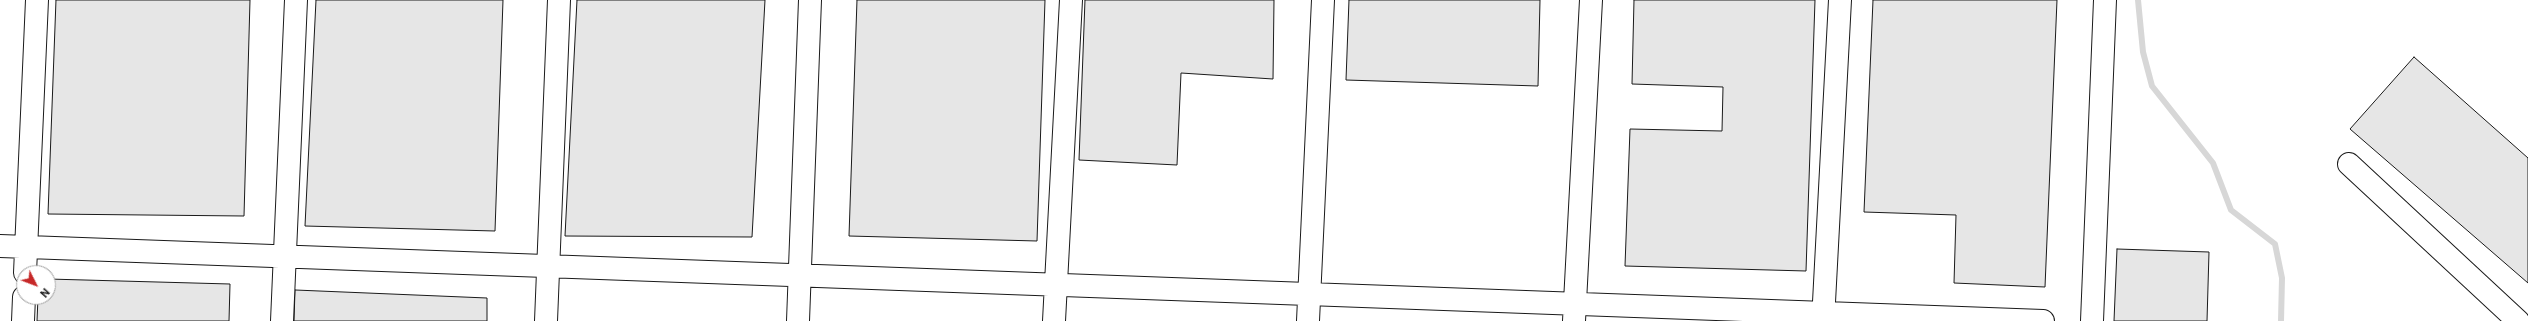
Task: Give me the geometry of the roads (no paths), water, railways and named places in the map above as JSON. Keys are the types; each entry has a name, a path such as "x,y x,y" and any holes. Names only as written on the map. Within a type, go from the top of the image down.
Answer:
{"lane":[{"path":"25,265 37,0"},
{"path":"282,321 296,0"},
{"path":"546,321 559,0"},
{"path":"798,321 810,0"},
{"path":"1054,321 1071,0"},
{"path":"1308,321 1323,0"},
{"path":"1574,312 1591,0"},
{"path":"1823,317 1840,0"},
{"path":"2092,321 2105,0"},
{"path":"2349,164 2518,321"},
{"path":"0,246 1309,294 1574,312 2043,321"},
{"path":"23,321 24,305"}],"waterway":[{"path":"2138,0 2143,52 2152,86 2213,163 2231,210 2275,244 2282,278 2281,321"}]}
